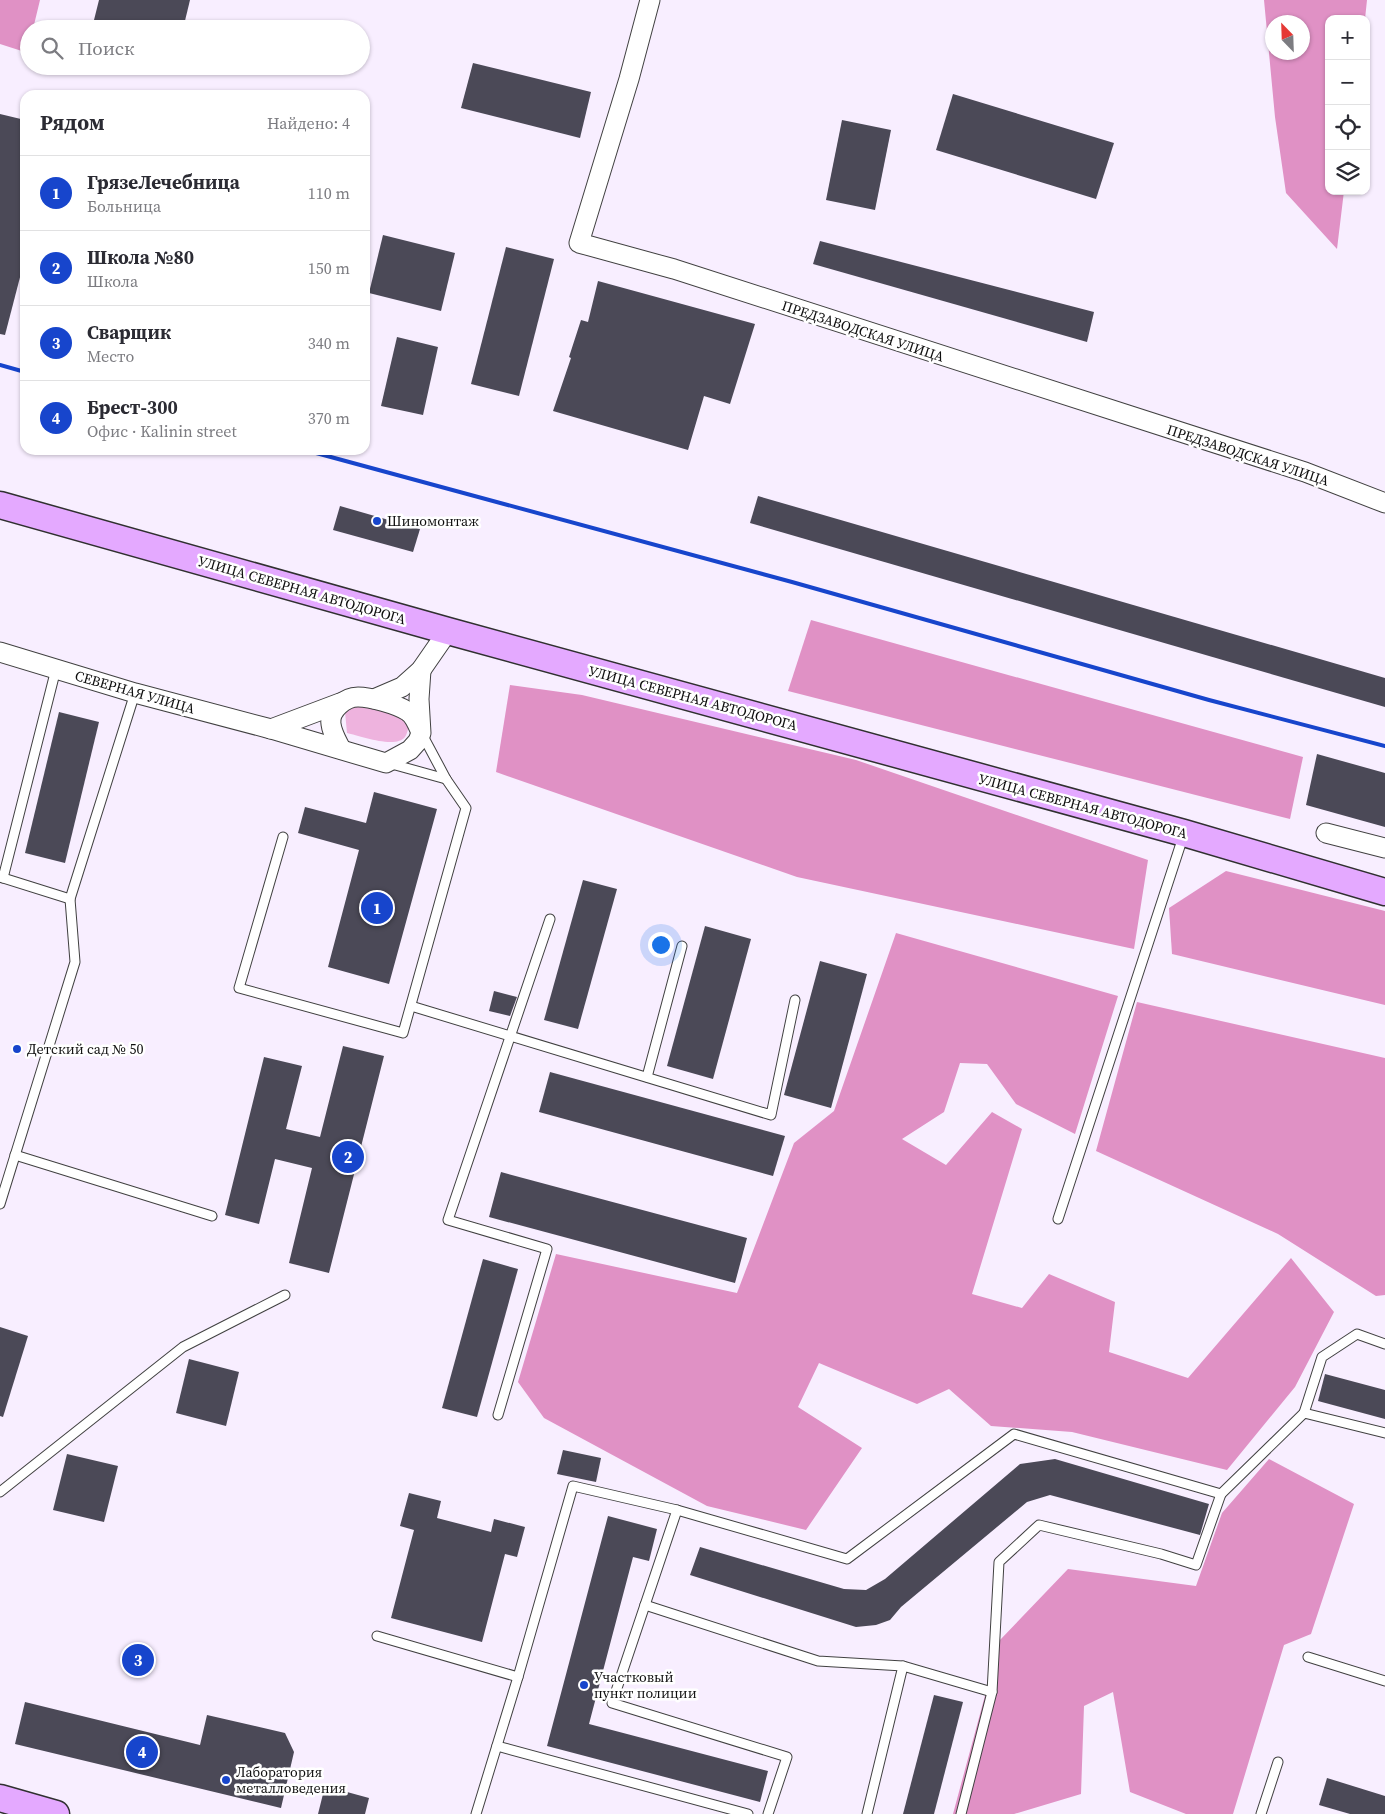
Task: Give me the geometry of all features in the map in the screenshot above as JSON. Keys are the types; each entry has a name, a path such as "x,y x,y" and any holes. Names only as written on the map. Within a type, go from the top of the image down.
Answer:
{"main road":[{"name":"УЛИЦА СЕВЕРНАЯ АВТОДОРОГА","path":"0,506 1184,833 1385,892"},
{"path":"0,1798 56,1814"}],"street":[{"name":"ПРЕДЗАВОДСКАЯ УЛИЦА","path":"650,0 629,79 579,243 684,272 1305,472 1385,503"},
{"path":"374,699 402,688 421,670 448,631"},
{"name":"СЕВЕРНАЯ УЛИЦА","path":"0,652 135,693 341,749"},
{"path":"340,703 333,712 330,722 332,731 341,749 386,762 410,750 418,741 421,733 419,699 421,670"},
{"path":"271,729 357,697 374,699 408,711 416,720 421,733"},
{"path":"1326,832 1385,848"}],"lane":[{"path":"56,669 1,877 70,899"},
{"path":"0,1204 75,962 70,899 135,693"},
{"path":"283,837 238,988 403,1033 466,808 446,779 421,733"},
{"path":"386,762 446,779"},
{"path":"1058,1219 1184,833"},
{"path":"498,1416 547,1249 448,1220 550,919"},
{"path":"647,1077 682,946"},
{"path":"411,1006 771,1115 795,1000"},
{"path":"15,1155 212,1216"},
{"path":"0,1492 183,1347 285,1295"},
{"path":"961,1814 992,1692 999,1562 1039,1526 1161,1554 1196,1565 1221,1494 1304,1413 1322,1356 1357,1334 1385,1344"},
{"path":"1304,1413 1385,1433"},
{"path":"476,1814 573,1486 677,1510 846,1560 1014,1434 1221,1494"},
{"path":"677,1510 612,1703 787,1756 768,1814"},
{"path":"645,1605 818,1661 903,1666 992,1692"},
{"path":"377,1636 518,1677"},
{"path":"1308,1657 1385,1681"},
{"path":"867,1814 903,1666"},
{"path":"497,1746 748,1814"},
{"path":"1261,1814 1278,1762"}],"shaded area":[{"path":"0,0 40,0 35,20 20,20 20,50 0,44"},
{"path":"1264,0 1367,0 1365,15 1325,15 1325,195 1344,195 1337,249 1286,193 1275,117 1270,60 1310,60 1310,15 1265,15"},
{"path":"811,620 1303,757 1290,819 788,691"},
{"path":"510,685 582,695 856,760 1148,860 1134,949 797,877 496,772"},
{"path":"356,704 402,716 409,725 405,737 394,742 386,742 347,733 345,712"},
{"path":"1226,871 1385,911 1385,1005 1172,954 1169,908"},
{"path":"896,933 1118,996 1075,1134 1016,1104 987,1064 960,1063 944,1112 902,1139 946,1165 992,1112 1022,1129 972,1294 1022,1308 1049,1274 1115,1302 1109,1352 1188,1378 1291,1258 1334,1312 1295,1387 1227,1470 1072,1432 991,1426 949,1389 917,1404 819,1363 798,1407 862,1448 806,1530 707,1506 544,1418 518,1382 556,1254 737,1293 794,1143 834,1111"},
{"path":"1137,1002 1385,1058 1385,1295 1376,1296 1278,1234 1096,1151"},
{"path":"1269,1459 1354,1504 1311,1634 1284,1645 1233,1814 1186,1814 1130,1792 1113,1692 1084,1706 1081,1794 1014,1814 953,1814 1000,1640 1068,1569 1196,1586 1222,1513"}],"building":[{"path":"99,0 190,0 185,20 94,20"},
{"path":"473,63 591,92 580,138 461,108"},
{"path":"953,94 1114,143 1096,199 936,150"},
{"path":"0,114 20,119 20,277 5,335 0,334"},
{"path":"842,120 891,130 875,210 826,200"},
{"path":"383,235 455,253 441,311 370,293"},
{"path":"820,241 1094,312 1087,342 813,264"},
{"path":"506,247 554,259 519,396 471,384"},
{"path":"598,281 755,324 730,404 704,396 688,450 553,411 571,358 569,357 581,320 588,322"},
{"path":"397,337 438,347 423,415 381,406"},
{"path":"758,496 1385,678 1385,707 750,523"},
{"path":"340,506 420,529 413,552 333,530"},
{"path":"59,712 99,722 65,863 25,853"},
{"path":"1317,754 1385,773 1385,827 1306,805"},
{"path":"374,792 437,809 389,984 328,967 359,850 298,833 305,807 366,823"},
{"path":"583,880 617,889 578,1029 544,1020"},
{"path":"705,926 751,939 713,1079 667,1066"},
{"path":"820,961 867,974 831,1108 784,1095"},
{"path":"494,991 517,997 510,1016 489,1011"},
{"path":"343,1046 384,1056 329,1273 289,1263 312,1168 275,1159 259,1224 225,1215 264,1057 302,1066 286,1129 320,1137"},
{"path":"550,1072 785,1136 773,1176 539,1112"},
{"path":"501,1172 747,1238 735,1283 489,1217"},
{"path":"483,1259 518,1269 477,1417 442,1408"},
{"path":"0,1327 28,1336 3,1417 0,1416"},
{"path":"189,1359 239,1372 226,1426 176,1413"},
{"path":"1325,1374 1385,1390 1385,1419 1318,1401"},
{"path":"563,1450 601,1458 596,1482 557,1474"},
{"path":"67,1454 118,1466 104,1522 53,1510"},
{"path":"1055,1459 1209,1504 1200,1535 1050,1495 1027,1502 901,1607 890,1620 876,1625 856,1627 690,1575 700,1547 844,1589 866,1590 885,1579 1020,1464"},
{"path":"409,1493 441,1501 437,1518 491,1532 494,1519 525,1527 517,1557 505,1554 482,1642 391,1618 414,1530 400,1526"},
{"path":"608,1516 657,1529 649,1561 633,1557 589,1724 768,1771 760,1802 547,1746"},
{"path":"934,1695 963,1702 934,1814 903,1814"},
{"name":"Лаборатория металловедения","path":"25,1702 200,1745 207,1715 285,1733 294,1752 281,1808 15,1744"},
{"path":"1327,1778 1385,1796 1385,1814 1350,1814 1319,1805"},
{"path":"325,1786 369,1798 365,1814 318,1814"}],"railway":[{"path":"0,365 20,371"},
{"path":"323,455 792,582 1209,700 1385,746"}],"place":[{"name":"Шиномонтаж","path":"377,521"},
{"name":"ГрязеЛечебница","path":"377,908"},
{"name":"Детский сад № 50","path":"17,1049"},
{"name":"Школа №80","path":"348,1157"},
{"name":"Сварщик","path":"138,1660"},
{"name":"Участковый пункт полиции","path":"584,1685"},
{"name":"Брест-300","path":"142,1752"},
{"name":"Лаборатория металловедения","path":"226,1780"}]}
